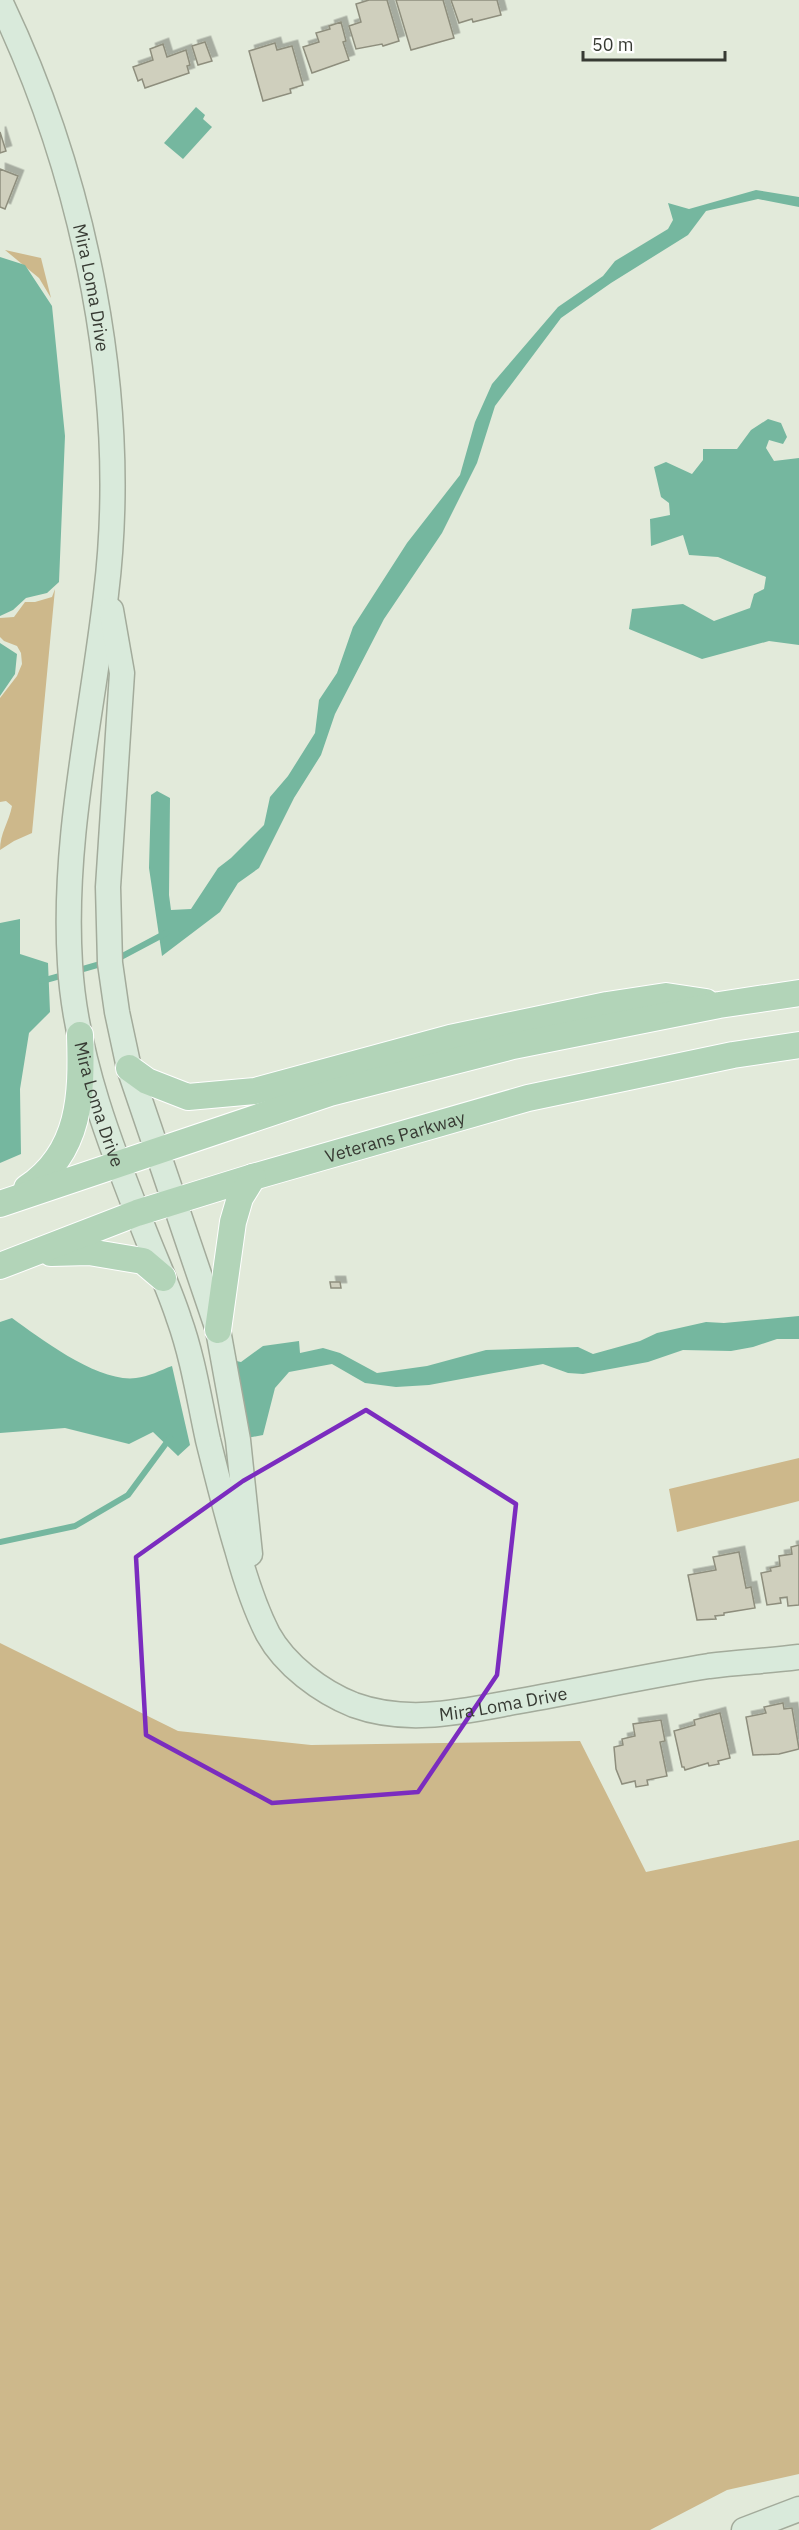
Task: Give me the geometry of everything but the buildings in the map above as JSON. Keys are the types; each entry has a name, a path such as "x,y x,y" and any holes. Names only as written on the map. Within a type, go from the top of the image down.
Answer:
{"main road":[{"name":"Mira Loma Drive","path":"0,1 41,96 65,168 82,232 96,301 106,370 111,445 111,516 107,587 71,853 68,894 72,993 80,1035 106,1130 179,1318 191,1359 208,1440 232,1535 255,1602 271,1638 292,1664 320,1687 348,1703 382,1714 415,1717 463,1711 709,1666 799,1657"},
{"name":"Mira Loma Drive","path":"107,587 123,673 108,887 113,990 129,1068 218,1330 238,1440 255,1602"},
{"path":"4,1202 353,1087 513,1046 724,1004 799,993"},
{"path":"129,1068 147,1081 188,1097 255,1091 450,1038 607,1005 666,996 724,1004"},
{"path":"4,1202 44,1177 60,1158 74,1124 82,1084 80,1035"},
{"name":"Veterans Parkway","path":"0,1266 137,1214 253,1177 528,1098 733,1055 799,1045"},
{"path":"218,1330 233,1222 240,1198 253,1177"},
{"path":"33,1254 89,1252 143,1261 163,1278"},
{"path":"744,2530 799,2509"}],"highlighted area":[{"path":"366,1410 516,1504 497,1675 418,1792 272,1803 146,1735 136,1557 243,1481"}],"shaded area":[{"path":"196,107 205,115 203,119 212,127 183,159 164,143"},
{"path":"756,190 799,197 799,207 758,199 706,211 688,235 611,283 561,318 495,406 477,463 442,533 384,619 335,714 321,755 294,798 259,868 238,883 220,912 162,956 149,868 151,795 157,791 170,798 169,895 171,910 191,909 218,868 264,825 270,797 288,776 315,733 319,700 337,673 353,627 407,543 460,475 475,422 492,384 558,307 603,276 615,261 668,229 673,220 668,203 689,209"},
{"path":"5,250 41,258 51,298 39,278"},
{"path":"0,257 25,265 52,306 65,436 59,582 47,593 26,598 13,610 0,616"},
{"path":"768,419 781,423 787,437 783,444 769,440 766,448 774,461 799,458 799,645 769,641 702,659 629,629 632,609 683,604 714,621 750,608 754,594 764,589 766,577 718,557 689,555 683,535 651,546 650,519 670,515 669,503 661,497 654,467 666,462 692,474 703,460 703,449 737,449 751,430"},
{"path":"55,589 32,833 0,850 1,838 12,806 6,801 0,802 0,698 17,676 22,664 21,653 17,646 0,637 0,618 14,617 25,602 35,602 52,597"},
{"path":"0,643 17,654 15,674 0,696"},
{"path":"20,919 20,954 48,963 50,1012 29,1033 20,1089 21,1154 0,1163 0,923"},
{"path":"799,1316 799,1339 777,1339 731,1351 683,1350 648,1362 583,1374 568,1373 543,1364 429,1385 396,1387 365,1383 332,1364 289,1372 275,1388 263,1435 231,1441 213,1356 241,1362 263,1346 299,1341 300,1353 323,1348 340,1353 377,1373 427,1366 486,1350 578,1347 593,1354 640,1341 657,1333 706,1322 724,1323"},
{"path":"12,1318 71,1358 105,1374 121,1378 136,1378 172,1366 190,1445 178,1456 153,1432 129,1444 65,1428 0,1433 0,1322"},
{"path":"799,1458 799,1501 677,1532 669,1489"},
{"path":"0,1643 178,1731 311,1745 580,1741 646,1872 799,1840 799,2474 727,2490 650,2530 0,2530"}],"waterway":[{"path":"117,959 166,933"},
{"path":"76,971 104,963"},
{"path":"42,981 67,974"},
{"path":"0,1542 75,1526 128,1495 170,1438"}]}
